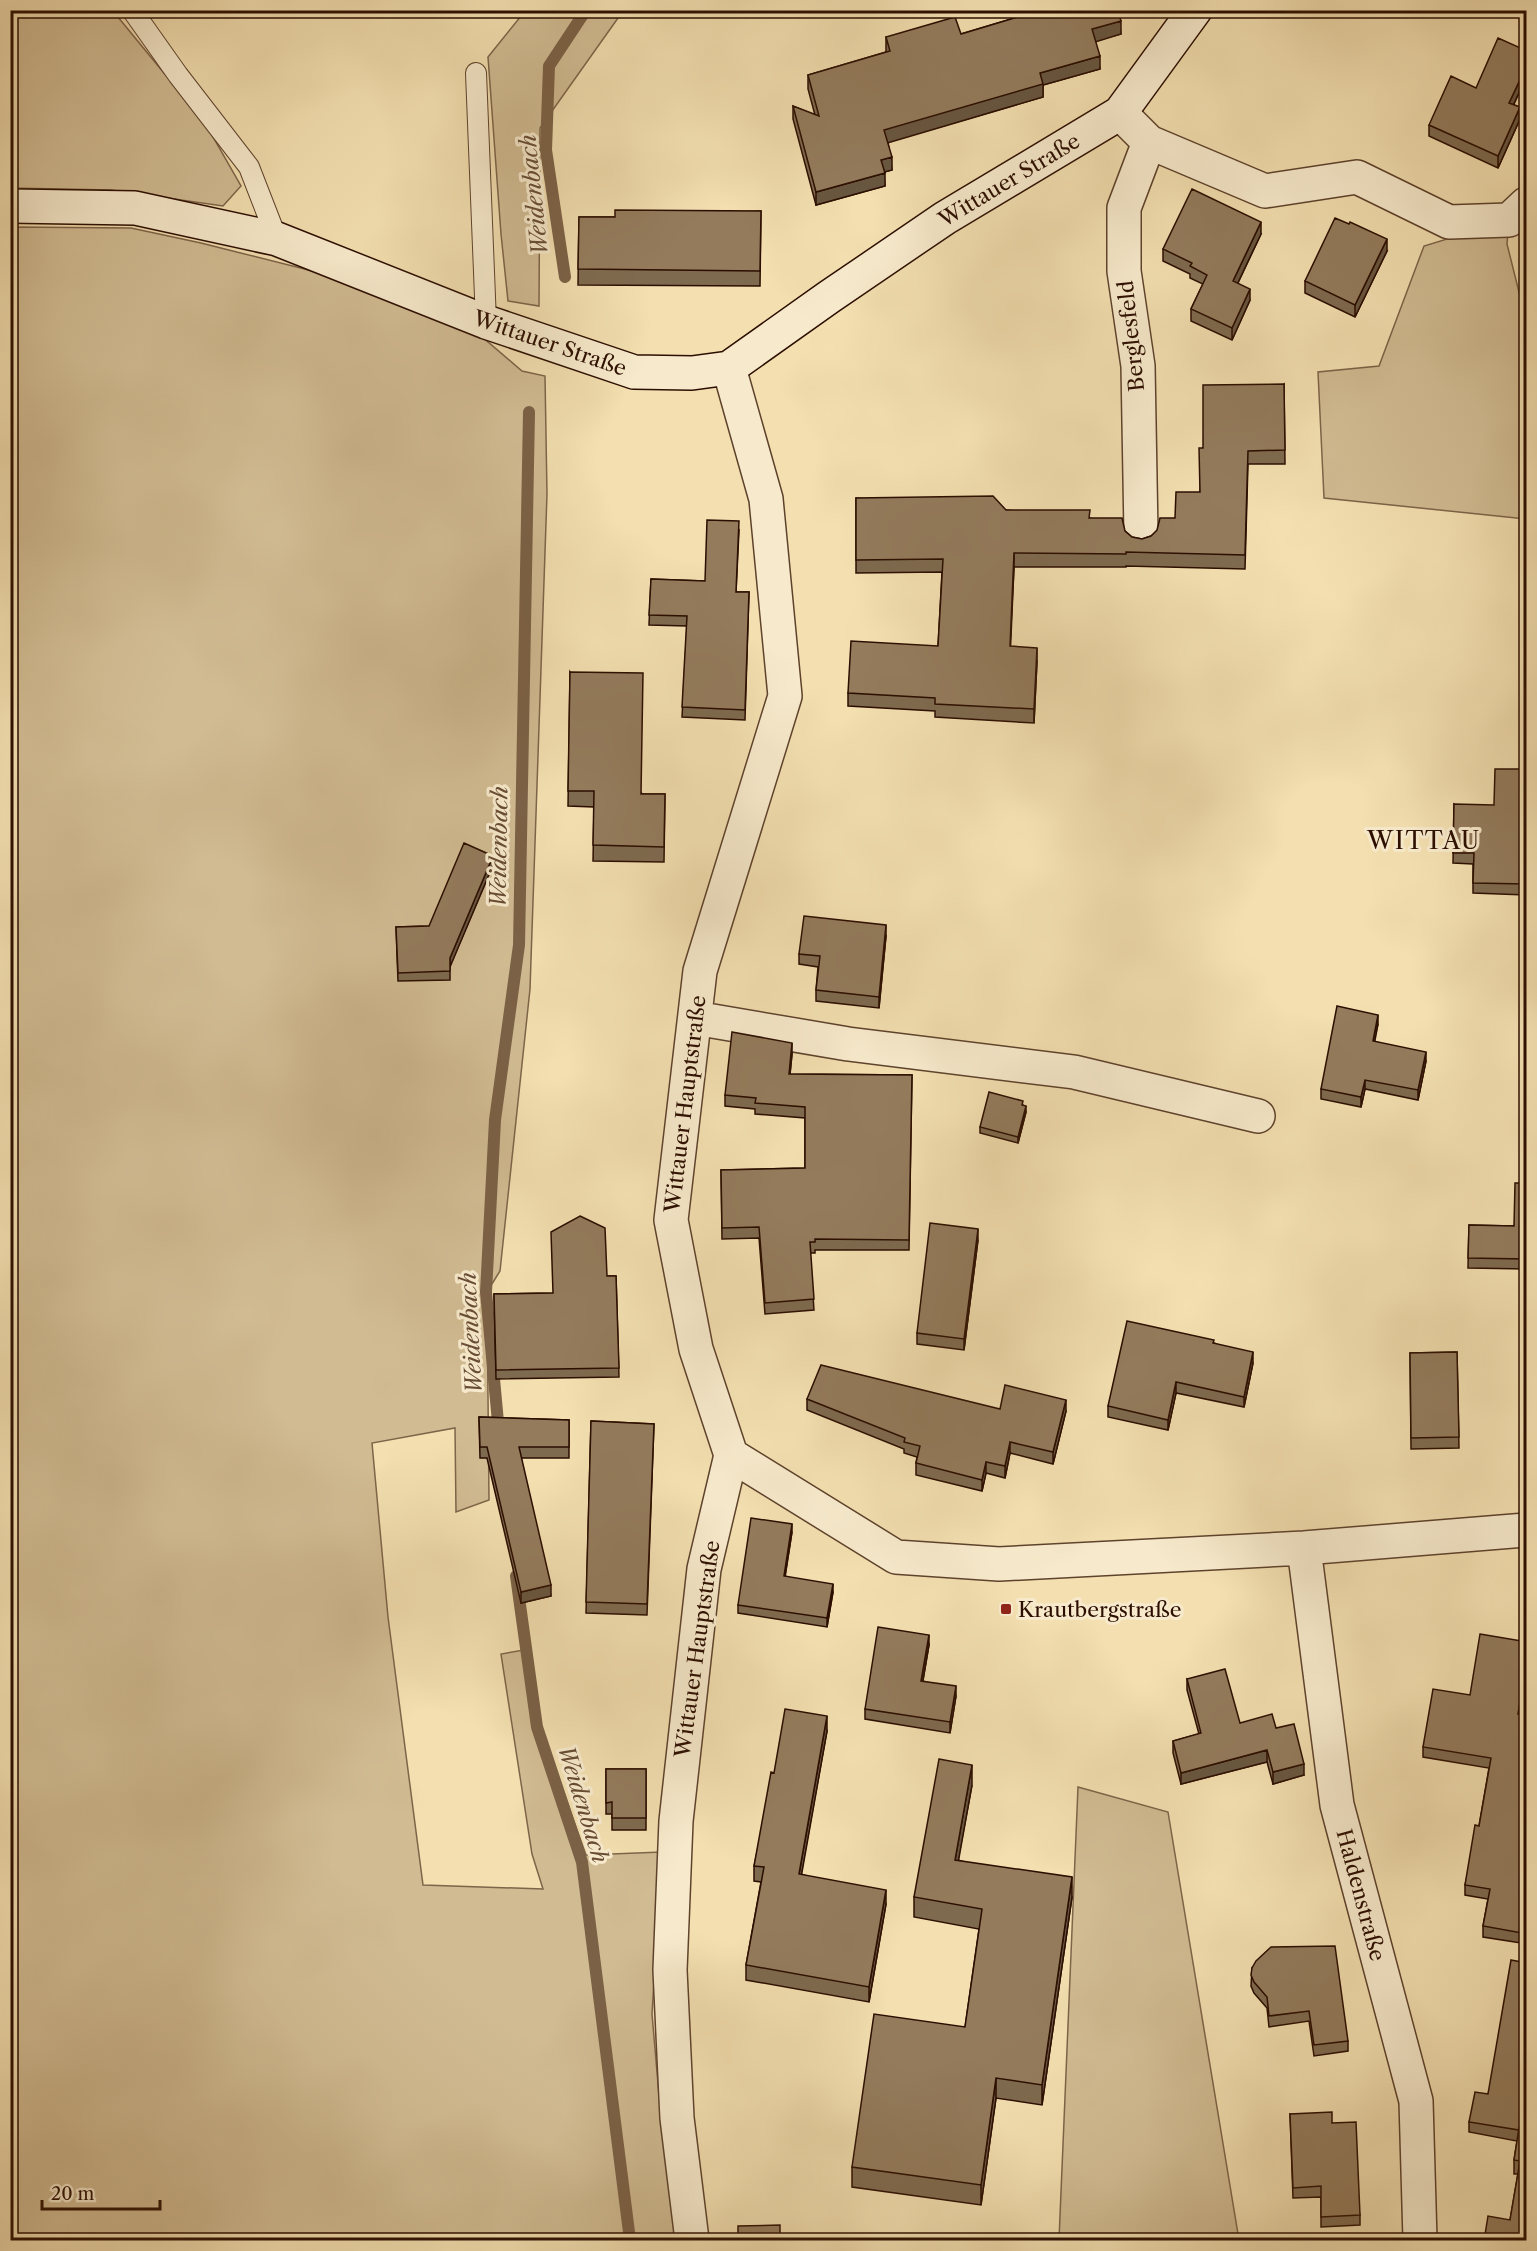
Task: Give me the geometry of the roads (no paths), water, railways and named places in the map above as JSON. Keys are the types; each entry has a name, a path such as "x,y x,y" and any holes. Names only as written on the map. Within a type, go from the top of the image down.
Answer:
{"street":[{"name":"Wittauer Straße","path":"10,206 135,208 277,239 486,322 634,372 692,374 729,368 945,218 1119,113 1195,10"},
{"path":"1119,113 1149,142 1265,191 1357,177 1449,222 1509,220 1527,204"},
{"name":"Berglesfeld","path":"1141,534 1138,366 1124,271 1124,208 1149,142"},
{"name":"Wittauer Hauptstraße","path":"692,2241 677,2118 670,1970 676,1821 704,1569 731,1455 696,1349 671,1220 700,971 785,696 766,499 729,368"},
{"path":"695,1018 848,1044 1074,1072 1258,1116"},
{"path":"731,1455 896,1557 999,1564 1304,1548 1527,1530"},
{"name":"Haldenstraße","path":"1304,1548 1337,1805 1416,2101 1420,2241"}],"lane":[{"path":"132,10 178,75 249,167 277,239"},
{"path":"476,73 486,322"}],"waterway":[{"name":"Weidenbach","path":"565,277 546,150 549,66 586,10"},
{"name":"Weidenbach","path":"499,1433 486,1292 495,1120 519,945 529,412"},
{"name":"Weidenbach","path":"516,1576 537,1727 582,1862 630,2240"}],"place":[{"name":"Krautbergstraße","path":"1006,1609"}],"district":[{"name":"WITTAU","path":"1424,840"}]}
